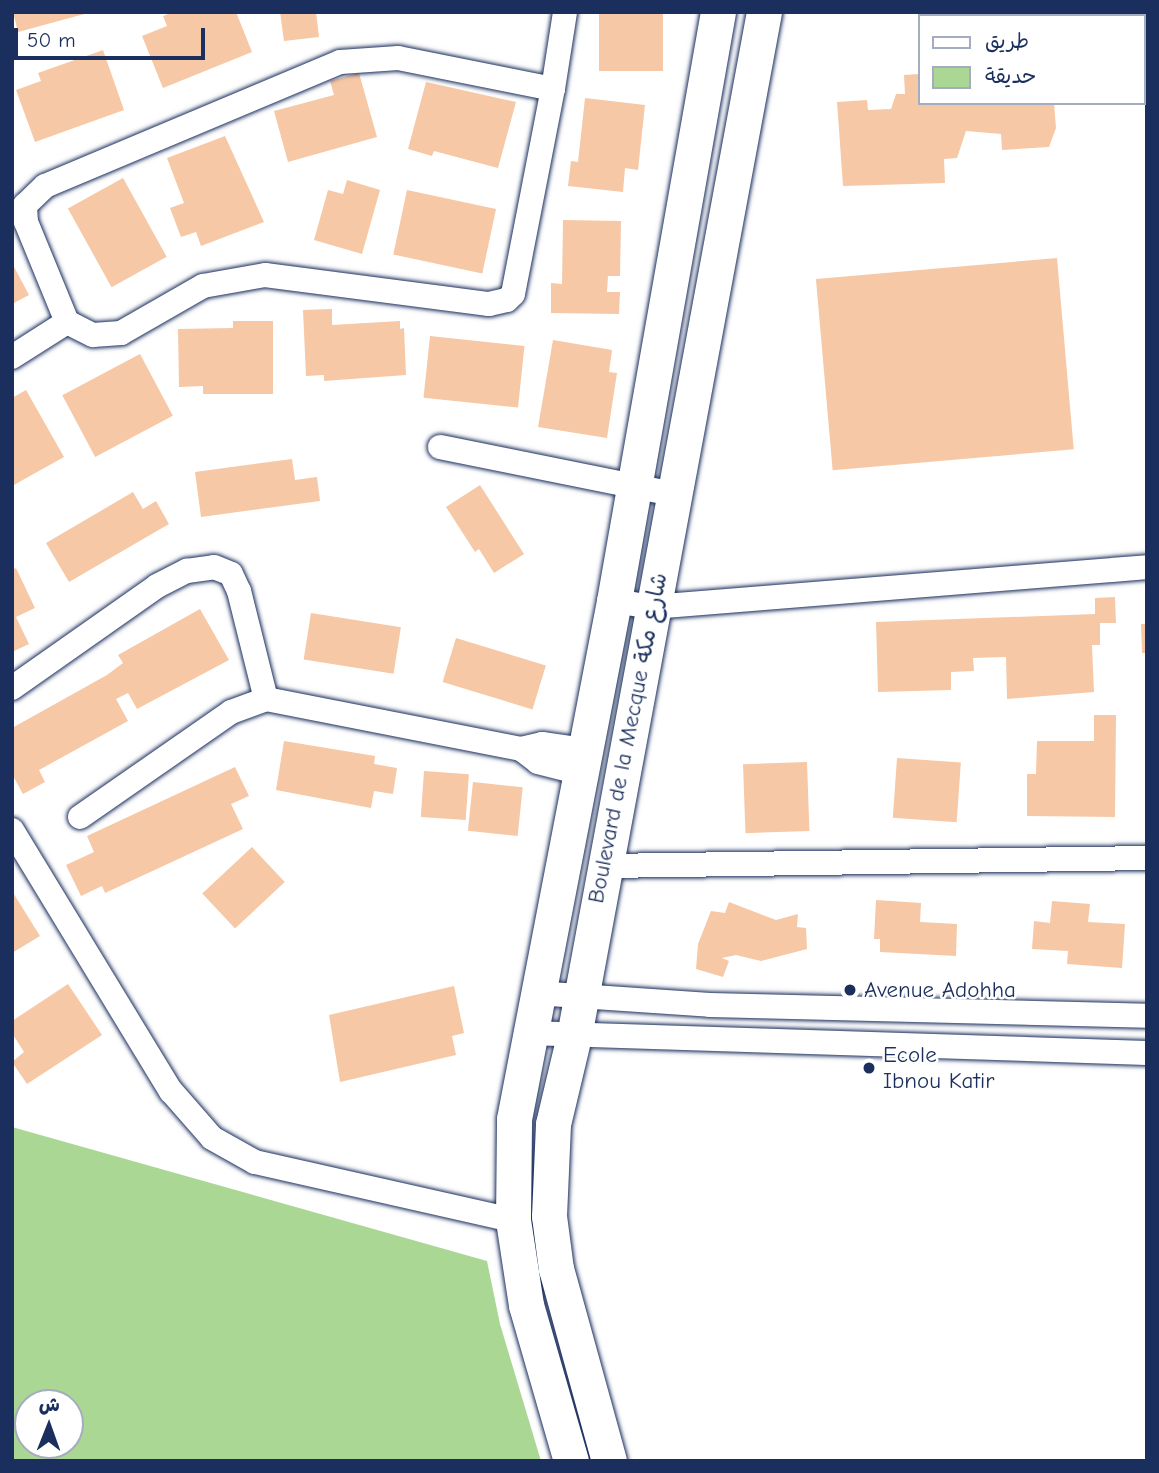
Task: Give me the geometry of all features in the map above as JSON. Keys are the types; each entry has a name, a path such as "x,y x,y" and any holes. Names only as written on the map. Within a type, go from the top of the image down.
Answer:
{"main road":[{"name":"Boulevard de la Mecque شارع مكة","path":"571,1461 533,1336 513,1220 514,1119 535,993 614,601 632,485 718,12"},
{"name":"Boulevard de la Mecque شارع مكة","path":"609,1461 568,1323 549,1216 553,1124 574,1036 764,12"}],"street":[{"path":"553,89 398,58 340,62 45,186 25,205 26,222 67,322 93,335 121,333 203,286 265,275 489,304 508,300 513,294 553,89 565,12"},
{"path":"12,357 67,322"},
{"path":"440,447 674,494"},
{"path":"614,601 652,607 1147,566"},
{"path":"12,688 157,586 187,571 214,567 232,573 266,699"},
{"path":"80,817 231,712 266,699 521,749 542,744 582,762"},
{"path":"12,830 171,1091 212,1138 255,1163 513,1220"},
{"path":"604,866 1147,858"},
{"path":"535,993 710,1005 1147,1016"},
{"path":"528,1033 1147,1053"}],"green space":[{"path":"12,1127 487,1261 500,1324 541,1461 12,1461"}],"building":[{"path":"13,12 88,12 88,13 18,32"},
{"path":"173,12 236,12 252,52 163,88 142,36 167,26 163,16"},
{"path":"280,12 316,12 319,37 284,41"},
{"path":"599,12 663,12 663,71 599,71"},
{"path":"1015,12 1109,12 1109,14"},
{"path":"103,50 124,110 35,142 16,90 41,81 38,73"},
{"path":"359,73 377,137 288,162 274,111 334,95 330,81"},
{"path":"918,74 918,105 1054,105 1056,128 1049,147 1002,150 1001,134 966,131 957,158 944,159 945,183 843,186 837,102 867,100 868,110 891,109 896,94 905,94 904,75"},
{"path":"426,82 516,102 498,168 434,151 432,156 408,149"},
{"path":"585,98 645,105 638,170 625,168 623,192 568,186 571,161 578,162"},
{"path":"225,136 264,222 201,246 196,232 181,237 170,208 184,203 167,158"},
{"path":"123,178 167,257 112,287 68,209"},
{"path":"347,180 380,190 362,254 314,240 328,190 343,194"},
{"path":"407,190 496,209 482,273 393,255"},
{"path":"563,220 621,221 620,276 608,276 607,292 620,292 619,314 551,313 551,283 562,284"},
{"path":"1057,258 1074,449 833,470 816,279"},
{"path":"12,263 29,295 12,304"},
{"path":"332,309 332,325 400,321 400,329 404,328 406,375 324,381 324,375 306,376 303,310"},
{"path":"233,321 273,321 273,394 203,394 203,386 179,387 178,329 233,328"},
{"path":"430,336 524,346 518,408 424,398"},
{"path":"553,340 612,350 609,372 617,373 607,438 538,427"},
{"path":"140,354 173,416 95,457 62,395"},
{"path":"26,390 64,457 12,486 12,398"},
{"path":"292,459 295,480 317,477 320,501 201,517 195,472"},
{"path":"480,485 524,554 494,573 479,549 475,552 446,507"},
{"path":"133,492 143,509 156,501 169,524 69,582 46,543"},
{"path":"16,568 35,608 16,617 29,644 12,652 12,570"},
{"path":"1115,597 1116,623 1100,623 1100,645 1092,645 1094,692 1007,699 1006,657 973,658 974,671 951,672 951,690 878,692 876,622 1095,614 1095,598"},
{"path":"200,609 229,660 137,709 128,693 116,699 128,721 39,770 45,782 23,794 12,774 12,728 107,675 123,663 118,655"},
{"path":"311,613 401,627 394,674 304,659"},
{"path":"1141,624 1147,624 1147,653 1142,653"},
{"path":"456,638 546,665 532,709 443,682"},
{"path":"1094,715 1116,715 1115,817 1027,816 1027,774 1036,774 1037,741 1094,741"},
{"path":"284,741 375,756 374,764 397,768 393,794 374,791 371,808 276,790"},
{"path":"897,758 961,762 957,822 893,818"},
{"path":"807,762 809,831 745,833 743,764"},
{"path":"235,767 249,796 231,804 243,829 105,893 102,886 81,896 66,865 94,852 87,836"},
{"path":"424,771 469,774 466,820 421,817"},
{"path":"473,782 523,787 518,836 468,831"},
{"path":"252,847 285,882 235,928 202,893"},
{"path":"12,891 40,936 12,953"},
{"path":"876,900 921,903 920,922 957,924 956,956 880,952 880,939 874,939"},
{"path":"1052,901 1090,904 1088,922 1125,924 1122,968 1067,964 1068,951 1032,949 1034,921 1050,923"},
{"path":"729,902 776,920 798,914 797,927 806,928 807,949 761,961 736,955 722,958 729,961 723,977 696,969 698,944 711,911 725,913"},
{"path":"68,984 102,1035 27,1084 12,1062 24,1052 12,1033 12,1021"},
{"path":"454,986 464,1033 452,1036 456,1055 340,1082 329,1015"}],"place":[{"name":"Avenue Adohha","path":"850,990"},
{"name":"Ecole Ibnou Katir","path":"869,1068"}]}
